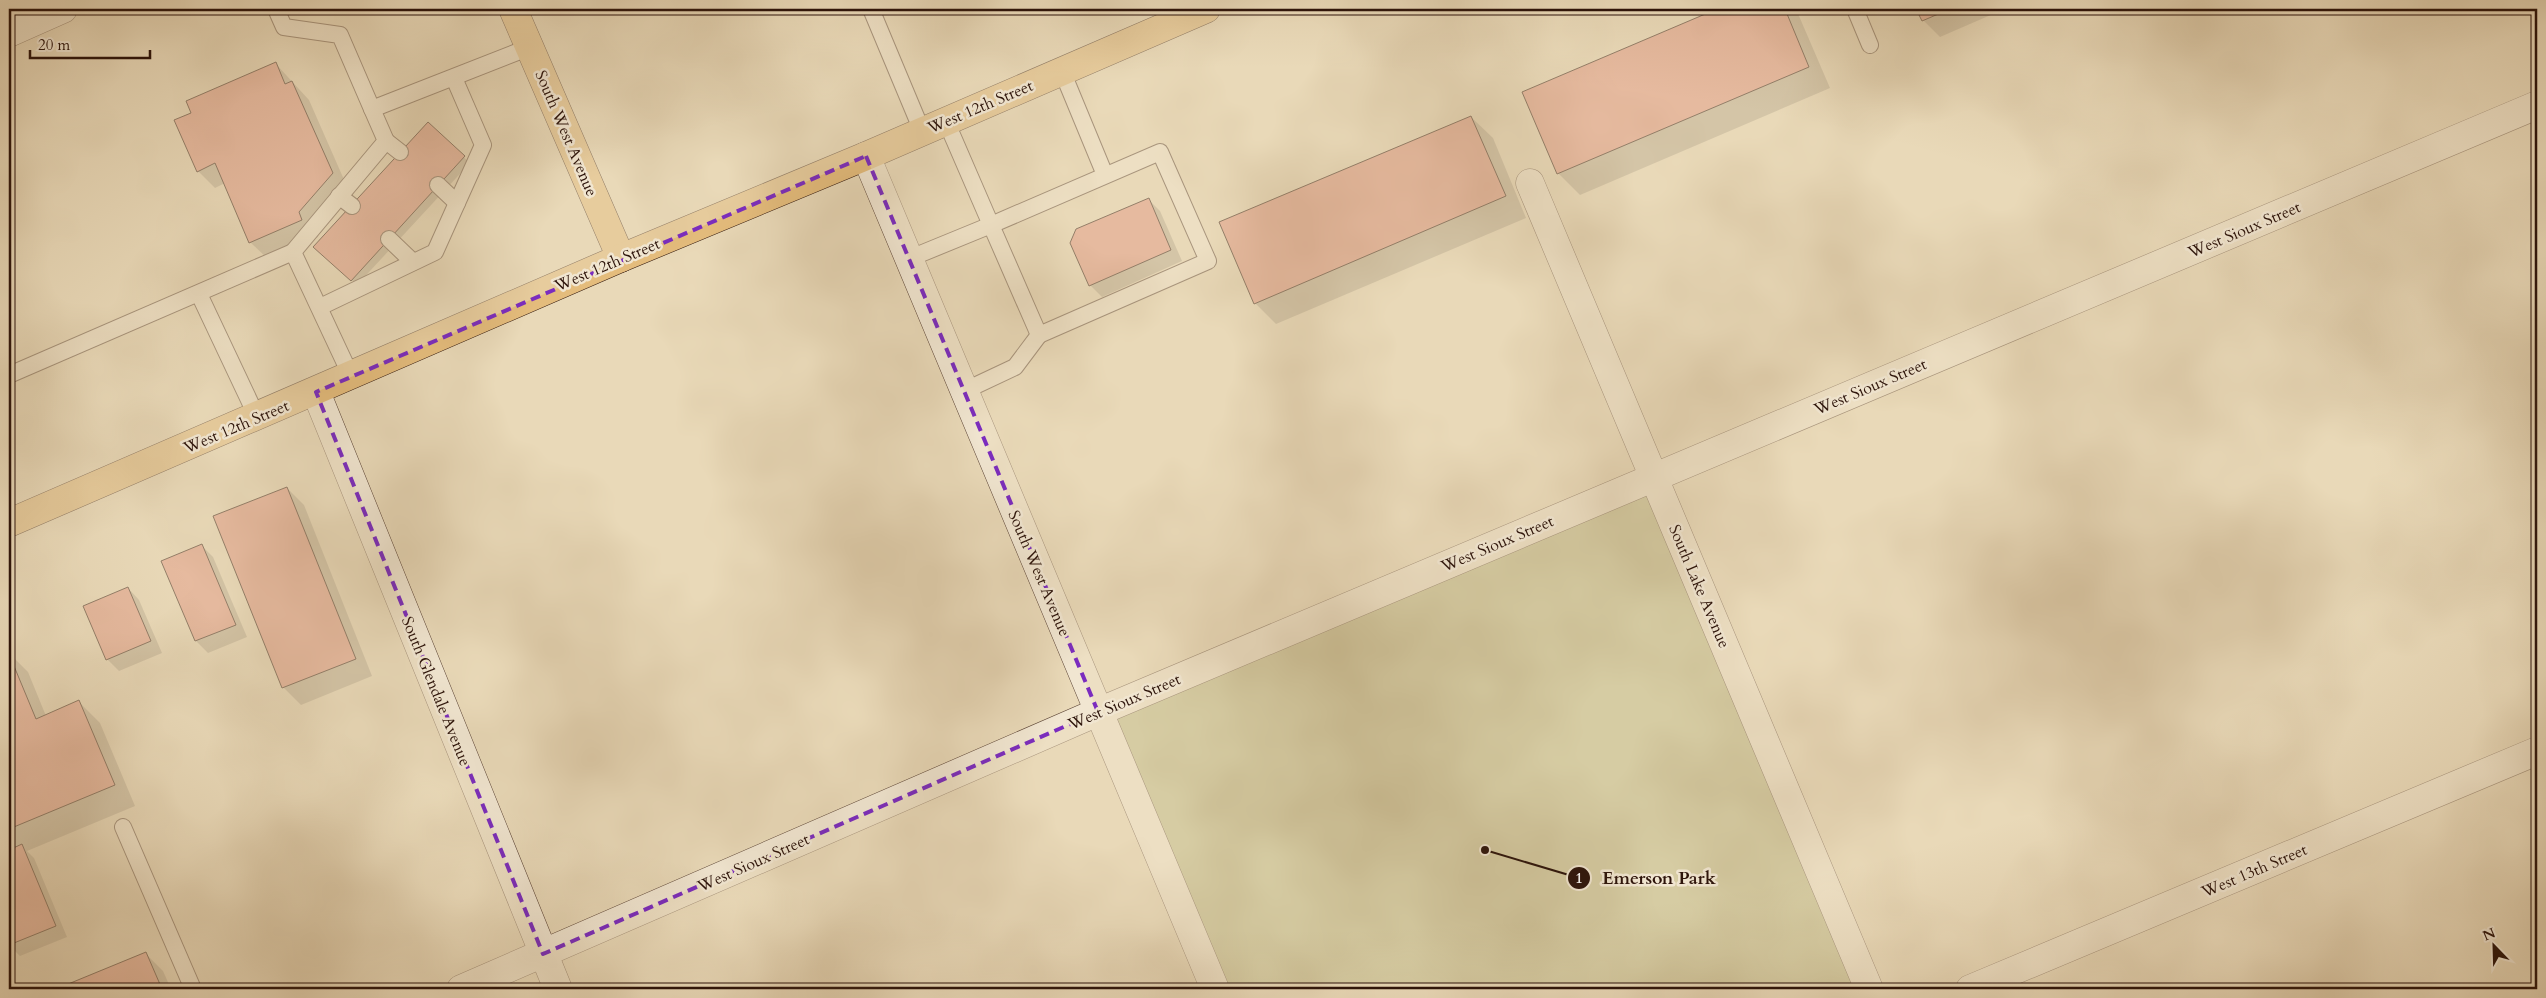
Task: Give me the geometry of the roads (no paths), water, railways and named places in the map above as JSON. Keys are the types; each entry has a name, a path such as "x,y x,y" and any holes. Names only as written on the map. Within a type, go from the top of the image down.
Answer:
{"main road":[{"name":"South West Avenue","path":"513,9 621,258"},
{"name":"West 12th Street","path":"9,523 316,392 621,258 866,156 1206,9"}],"street":[{"path":"9,32 63,9"},
{"name":"West Sioux Street","path":"460,989 1098,712 2537,105"},
{"name":"South West Avenue","path":"866,156 1215,989"},
{"name":"South Lake Avenue","path":"1530,184 1869,989"},
{"name":"South Glendale Avenue","path":"316,392 558,989"},
{"name":"West 13th Street","path":"1970,989 2537,751"}],"lane":[{"path":"276,9 284,27 340,35 386,141 400,152"},
{"path":"871,9 934,126 991,225 1039,335"},
{"path":"1855,9 1870,45"},
{"path":"372,109 530,47"},
{"path":"1062,71 1106,175"},
{"path":"320,307 435,252 483,145 454,78"},
{"path":"9,375 293,252 346,201 386,141"},
{"path":"908,259 1160,152 1208,262 1039,335 1015,367 964,391"},
{"path":"438,185 457,203"},
{"path":"389,239 413,262"},
{"path":"293,252 351,376"},
{"path":"199,294 257,416"},
{"path":"123,827 192,989"}],"place":[{"name":"Emerson Park","path":"1485,850"}]}
